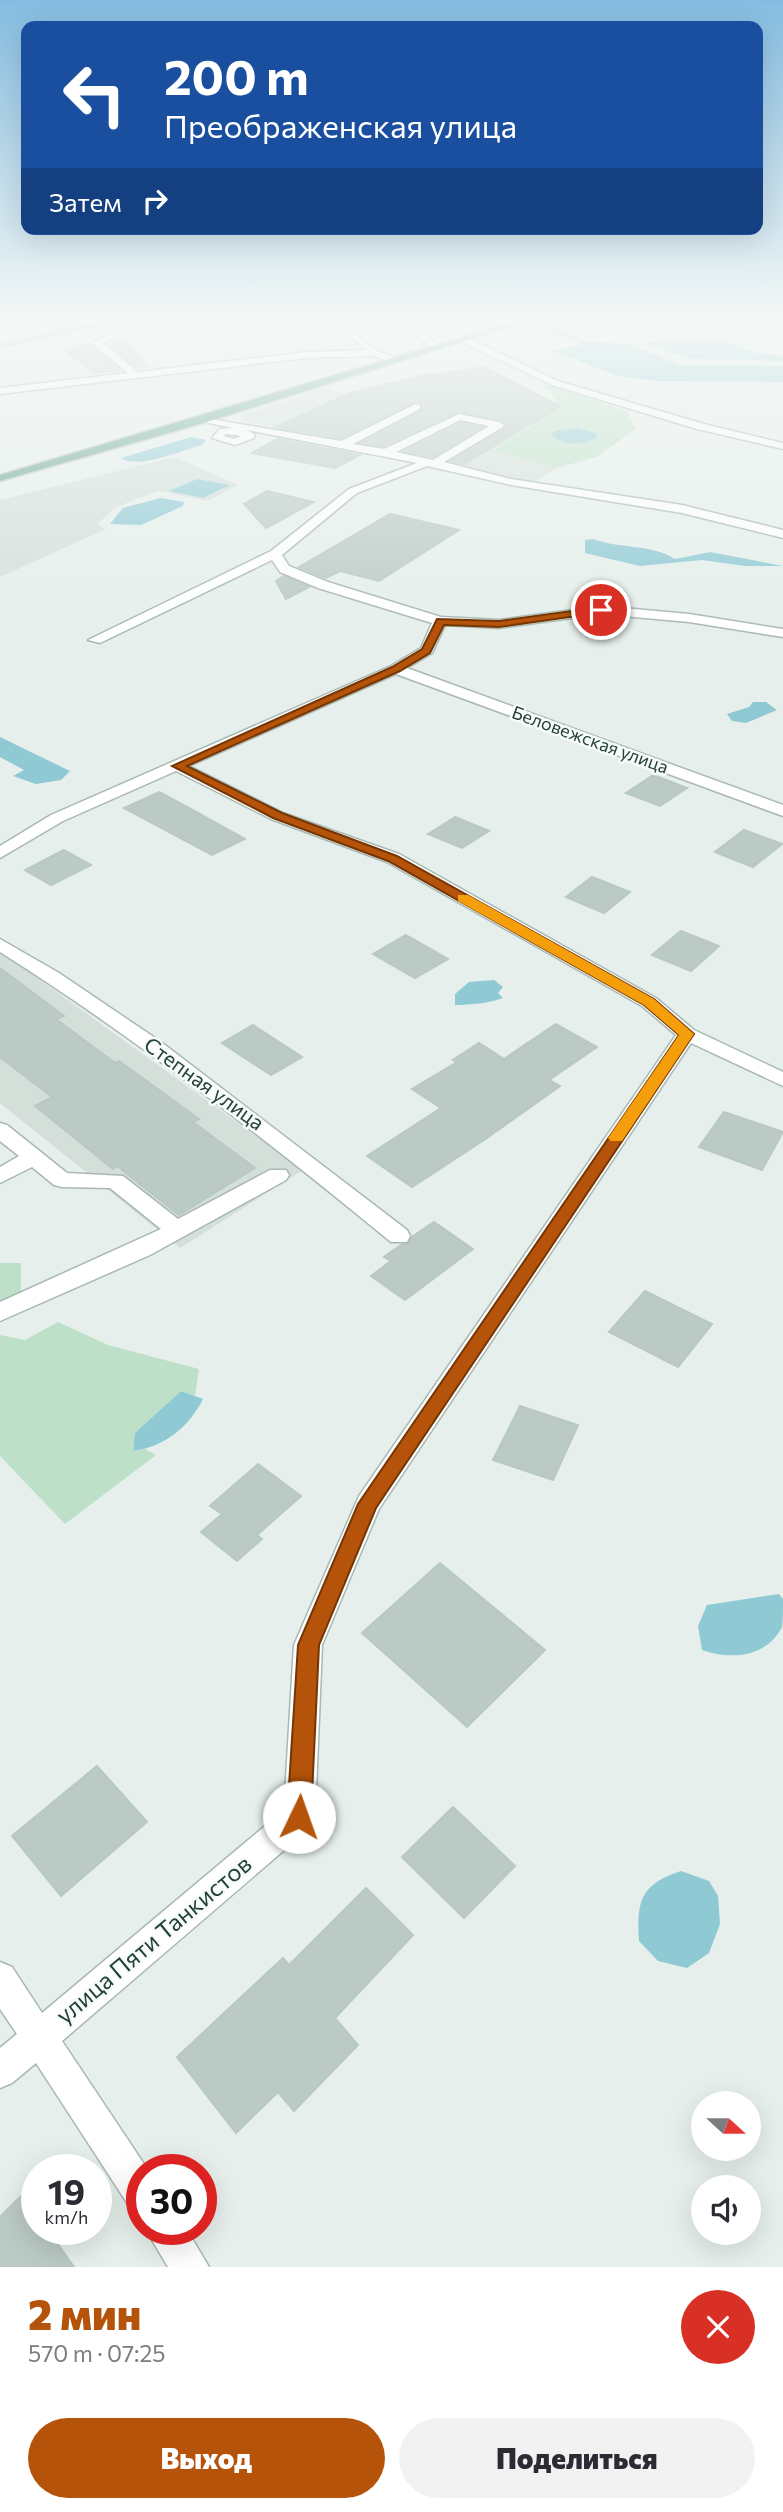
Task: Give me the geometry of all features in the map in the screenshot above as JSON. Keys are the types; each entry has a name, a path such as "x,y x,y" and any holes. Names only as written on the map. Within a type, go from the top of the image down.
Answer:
{"main road":[{"path":"0,478 180,428"}],"street":[{"path":"241,428 385,453 511,482 682,509 783,534"},
{"path":"342,445 376,428"},
{"path":"385,453 438,428"},
{"path":"95,640 275,554 353,491 429,464 494,428"},
{"path":"704,428 783,446"},
{"path":"275,554 284,569 323,585 440,621 499,624 601,610 689,618 783,633"},
{"path":"0,853 57,818 396,669 427,650 440,621"},
{"name":"Беловежская улица","path":"396,669 783,811"},
{"path":"178,766 277,816 393,858 649,1002 687,1034 783,1080"},
{"name":"Степная улица","path":"0,944 53,976 253,1118 399,1236"},
{"name":"улица Пяти Танкистов","path":"0,2071 299,1817 308,1645 368,1504 687,1034"},
{"path":"0,1130 62,1180 115,1181 177,1230"},
{"path":"0,1176 32,1158"},
{"path":"0,1312 142,1249 278,1175"},
{"path":"0,1979 126,2169"},
{"path":"175,2245 190,2267"}],"shaded area":[{"path":"273,428 529,428 494,450 557,468 534,482"},
{"path":"175,457 238,485 208,501 158,491 116,507 97,524 106,529 0,577 0,500"},
{"path":"0,951 303,1170 180,1248 0,1103"}],"green space":[{"path":"529,428 636,429 596,457 557,468 493,451"},
{"path":"0,1263 21,1263 21,1299 0,1308"},
{"path":"58,1322 108,1345 199,1369 195,1396 181,1391 135,1433 133,1451 145,1449 156,1455 65,1524 0,1456 0,1335 25,1340"}],"water":[{"path":"577,428 595,433 597,437 586,442 567,443 551,434 556,431"},
{"path":"191,437 206,440 202,445 148,460 137,462 121,458"},
{"path":"197,479 230,485 203,498 169,491"},
{"path":"161,498 184,502 183,506 141,525 110,524 123,508"},
{"path":"593,539 657,551 675,559 710,552 783,566 745,566 702,560 640,566 585,553 585,540"},
{"path":"753,702 766,702 777,710 746,723 732,721 727,714 749,707"},
{"path":"0,737 70,771 61,780 36,784 13,776 24,770 0,757"},
{"path":"494,980 503,987 498,993 503,998 455,1005 455,994 469,982"},
{"path":"181,1391 203,1399 191,1418 165,1440 133,1451 135,1433"},
{"path":"779,1594 783,1599 782,1627 767,1645 757,1651 735,1655 702,1650 698,1626 707,1605"},
{"path":"681,1871 709,1881 718,1896 720,1924 709,1953 687,1968 658,1961 639,1941 640,1905 644,1896 657,1882"}],"building":[{"path":"281,428 362,428 341,438"},
{"path":"390,428 424,428 384,446 361,443"},
{"path":"450,428 481,428 433,457 404,451"},
{"path":"524,428 464,464 451,461 504,429"},
{"path":"277,439 360,455 335,468 252,453"},
{"path":"267,491 314,502 266,528 244,504"},
{"path":"390,514 459,530 379,581 340,571 326,578 299,567"},
{"path":"284,576 309,587 286,599 276,581"},
{"path":"653,775 687,788 660,806 626,793"},
{"path":"159,792 245,839 212,855 124,808"},
{"path":"455,817 489,831 462,848 428,834"},
{"path":"744,830 782,844 753,867 715,852"},
{"path":"64,850 91,865 51,885 25,870"},
{"path":"592,877 630,892 604,913 566,897"},
{"path":"681,931 719,946 691,971 652,955"},
{"path":"406,935 448,959 415,978 373,954"},
{"path":"0,968 64,1016 56,1019 115,1063 119,1061 199,1119 193,1122 255,1168 179,1215 117,1166 113,1169 35,1106 52,1097 0,1057"},
{"path":"556,1024 597,1047 549,1080 560,1086 484,1140 412,1187 367,1156 441,1108 412,1089 457,1062 453,1060 479,1043 504,1059"},
{"path":"253,1025 302,1057 271,1075 222,1043"},
{"path":"724,1112 783,1132 762,1170 699,1147"},
{"path":"434,1222 473,1249 405,1300 371,1276 391,1261 384,1257 401,1245 409,1243 412,1237"},
{"path":"645,1291 712,1324 678,1367 609,1332"},
{"path":"520,1406 578,1425 553,1480 493,1460"},
{"path":"258,1464 301,1496 257,1535 262,1539 237,1561 201,1532 222,1514 210,1506"},
{"path":"440,1563 545,1650 467,1727 362,1633"},
{"path":"97,1766 147,1822 61,1896 12,1836"},
{"path":"453,1807 515,1866 464,1918 402,1857"},
{"path":"366,1888 413,1935 335,2018 358,2045 294,2111 278,2092 236,2133 177,2057 283,1958 289,1965"},
{"path":"21,2196 21,2245 59,2245 74,2267 0,2267 0,2217"}],"slow traffic":[{"path":"463,898 649,1002 687,1034 616,1138"}],"route":[{"path":"299,1817 308,1645 368,1504 687,1034 649,1002 393,858 277,816 178,766 396,669 427,650 440,621 499,624 541,616 601,610"}]}
